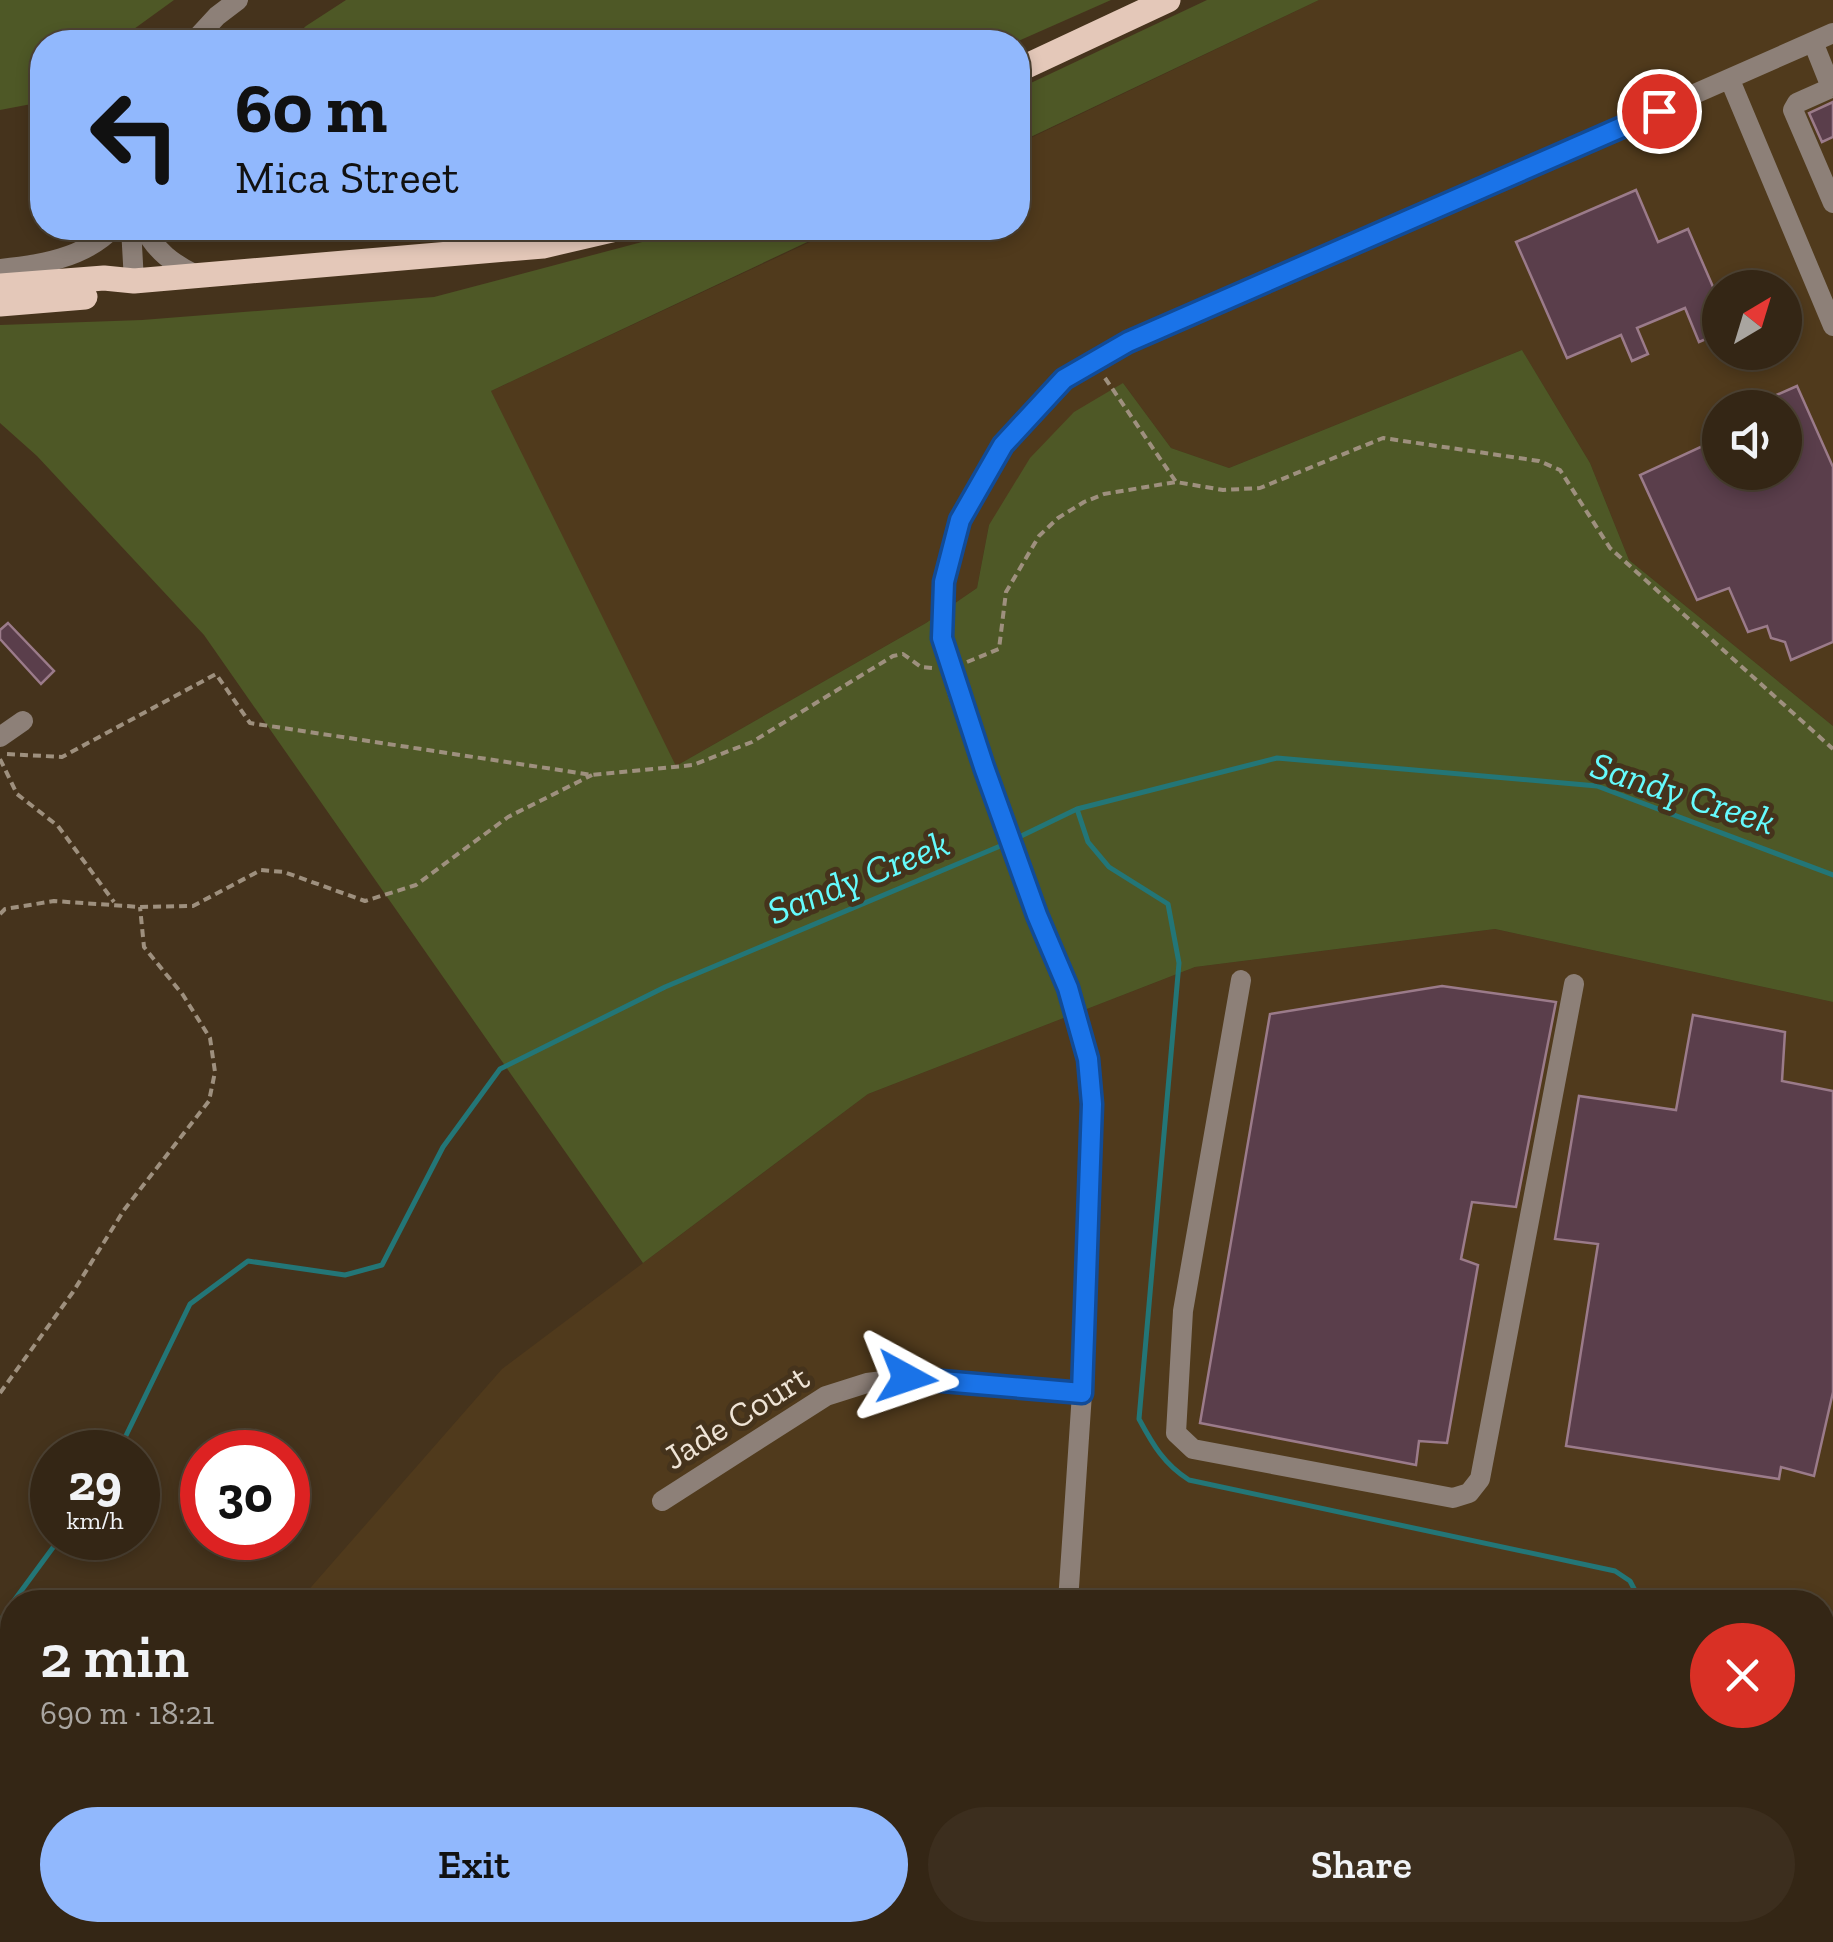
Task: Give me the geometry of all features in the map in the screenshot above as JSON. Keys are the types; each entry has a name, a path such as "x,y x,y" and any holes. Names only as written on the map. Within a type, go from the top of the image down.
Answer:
{"main road":[{"path":"1030,64 1168,0"},
{"path":"0,286 104,278 134,281 542,246 568,240"},
{"path":"0,304 105,295 134,281"}],"street":[{"path":"204,30 238,0"},
{"path":"1069,1590 1082,1393 1092,1104 1088,1059 1068,988 1037,915 942,638 944,582 960,520 1003,445 1064,379 1128,342 1833,33"},
{"path":"1813,42 1832,87 1792,110 1833,203"},
{"path":"1730,80 1824,282 1833,326"},
{"path":"0,269 38,265 97,240"},
{"path":"131,240 134,281"},
{"path":"152,240 175,266 196,275"},
{"path":"0,737 23,721"},
{"path":"1241,980 1182,1311 1176,1433 1185,1445 1201,1451 1453,1498 1469,1493 1480,1479 1574,984"},
{"name":"Jade Court","path":"662,1500 826,1396 868,1383 907,1378 1082,1393"}],"path":[{"path":"1094,362 1176,482"},
{"path":"115,904 58,826 17,794 0,756 62,757 216,674 250,723 592,775 693,764 752,742 893,656 903,654 921,667 938,669 978,660 999,649 1006,592 1038,536 1084,502 1104,494 1176,482 1223,490 1260,488 1383,438 1539,461 1560,470 1610,548 1833,749"},
{"path":"0,914 5,908 54,902 193,906 261,870 284,872 364,902 416,885 508,817 592,775"},
{"path":"0,1392 73,1292 124,1210 209,1101 214,1072 210,1038 184,995 144,947 140,907"}],"shaded area":[{"path":"1319,0 1833,0 1833,726 1629,560 1590,463 1522,350 1229,468 1171,448 1123,383 989,525 977,588 926,623 676,766 584,587 491,391 814,240 1030,240 1030,138"},
{"path":"1495,929 1833,1002 1833,1590 309,1590 502,1369 868,1094 1195,967"}],"green space":[{"path":"0,0 174,0 133,30 30,30 30,104 0,110"},
{"path":"346,0 1111,0 1030,36 1030,30 302,30"},
{"path":"1207,0 1319,0 1030,137 1030,83"},
{"path":"650,240 812,240 491,391 676,766 926,623 977,588 989,525 1030,458 1074,412 1123,383 1171,448 1229,468 1522,350 1590,463 1629,560 1833,726 1833,1002 1495,929 1195,967 868,1094 643,1263 204,635 37,456 0,423 0,325 142,320 434,297"}],"building":[{"path":"1833,102 1833,137 1822,142 1809,113"},
{"path":"1636,190 1658,242 1688,229 1706,270 1702,270 1702,341 1699,342 1685,308 1637,328 1648,354 1632,361 1621,335 1567,358 1516,242"},
{"path":"1802,397 1833,467 1833,642 1791,660 1785,642 1771,638 1767,626 1748,632 1729,588 1697,600 1640,475 1702,446 1702,490 1802,490"},
{"path":"8,623 54,671 41,684 0,639 0,630"},
{"path":"1442,986 1556,1002 1516,1207 1472,1202 1461,1259 1478,1265 1447,1443 1419,1441 1416,1465 1200,1423 1270,1014"},
{"path":"1693,1015 1785,1032 1782,1081 1833,1091 1833,1392 1814,1476 1781,1467 1779,1479 1566,1446 1598,1244 1555,1239 1579,1096 1676,1110"}],"waterway":[{"name":"Sandy Creek","path":"1015,839 1077,809 1277,758 1597,786 1833,875"},
{"path":"1077,809 1088,842 1109,867 1168,904 1179,963 1139,1419 1160,1453 1189,1480 1615,1571 1630,1581 1635,1590"},
{"name":"Sandy Creek","path":"129,1430 190,1304 248,1261 345,1275 382,1265 443,1147 500,1069 665,987 1005,844"},
{"name":"Sandy Creek","path":"22,1590 44,1560"}],"route":[{"path":"907,1378 1082,1393 1092,1104 1088,1059 1068,988 1037,915 958,694 942,638 944,582 960,520 1003,445 1064,379 1128,342 1659,111"}]}
